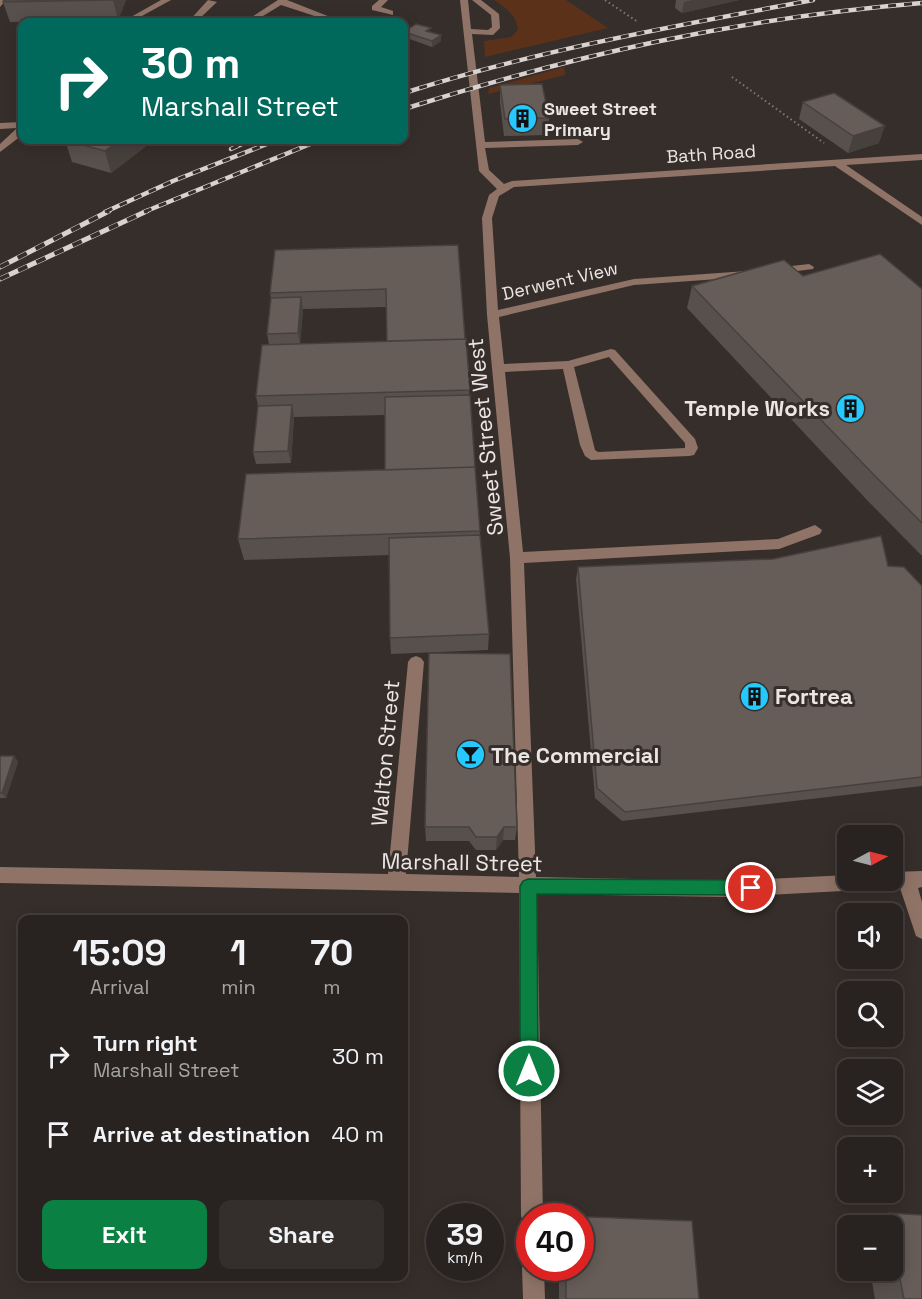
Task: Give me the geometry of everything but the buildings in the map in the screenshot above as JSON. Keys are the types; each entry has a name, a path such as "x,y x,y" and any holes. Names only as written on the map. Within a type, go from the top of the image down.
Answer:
{"street":[{"path":"0,5 2,0"},
{"path":"197,18 208,9 212,0"},
{"path":"384,0 375,8 390,13"},
{"path":"464,0 484,171 493,182 503,188"},
{"path":"467,31 490,33 496,28 495,14 477,0"},
{"path":"133,18 162,1"},
{"path":"254,18 282,1 328,18"},
{"path":"0,126 18,126"},
{"path":"0,149 18,134"},
{"path":"480,145 578,142"},
{"name":"Bath Road","path":"503,188 512,184 922,157"},
{"path":"836,162 922,222"},
{"name":"Sweet Street West","path":"503,188 494,195 487,218 493,315 517,558 528,886 532,1203"},
{"name":"Derwent View","path":"493,315 634,282 809,267"},
{"path":"500,368 568,365 611,353 691,442 692,448 689,452 678,453 596,457 590,453 586,445 568,365"},
{"path":"517,558 779,544 815,530"},
{"name":"Walton Street","path":"396,883 416,662"},
{"name":"Marshall Street","path":"0,875 729,889 915,880"},
{"path":"915,880 922,930"},
{"path":"533,1281 534,1299"}],"path":[{"path":"605,0 638,22"},
{"path":"732,77 839,153 836,162"}],"shaded area":[{"path":"494,0 566,0 608,28 485,57 484,41 511,37 518,30 513,16"},
{"path":"564,67 565,75 488,94 489,88"}],"railway":[{"path":"408,92 556,52 813,0"},
{"path":"408,108 532,71 660,41 789,18 922,3"},
{"path":"231,149 242,144"},
{"path":"105,212 173,181 267,144"},
{"path":"144,212 310,144"},
{"path":"0,267 109,211"},
{"path":"0,279 147,211"}],"place":[{"name":"Sweet Street Primary","path":"523,119"},
{"name":"Temple Works","path":"851,408"},
{"name":"Fortrea","path":"754,696"},
{"name":"The Commercial","path":"470,755"}],"route":[{"path":"529,1071 528,886 751,888"}]}
